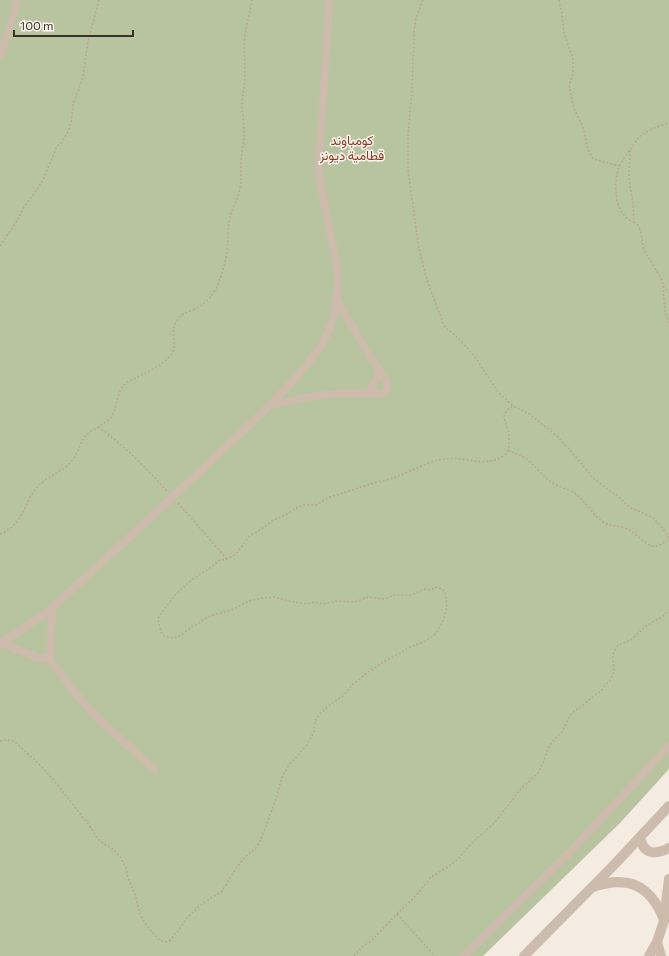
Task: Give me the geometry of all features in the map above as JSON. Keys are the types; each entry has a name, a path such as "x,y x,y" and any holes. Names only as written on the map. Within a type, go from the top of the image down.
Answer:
{"street":[{"path":"0,57 17,0"},
{"path":"0,643 26,627 52,608 173,497 271,404 321,347 334,317 338,287 338,271 320,182 319,164 329,0"},
{"path":"271,404 282,404 332,394 380,394 387,390 387,383 337,300"},
{"path":"368,393 380,373"},
{"path":"50,660 52,608"},
{"path":"0,643 36,657 50,660 76,693 101,721 154,769"},
{"path":"464,956 570,852 669,746"},
{"path":"524,956 640,838 669,806"},
{"path":"640,838 644,847 653,853 658,853 669,848"},
{"path":"649,956 661,932 669,879"},
{"path":"592,887 615,882 634,884 646,892 655,901 664,920"},
{"path":"657,942 661,956"}],"path":[{"path":"0,246 17,221 24,207 42,182 57,146 63,141 69,129 74,105 83,77 88,41 99,0"},
{"path":"0,534 14,525 22,516 31,497 38,487 71,461 86,435 109,420 112,416 121,390 125,384 159,365 170,356 174,346 172,334 176,322 185,313 199,306 208,299 216,290 226,256 229,219 240,189 244,135 242,106 245,78 244,38 252,0"},
{"path":"423,0 416,18 414,32 409,128 409,186 419,249 438,312 445,327 473,354 498,392 513,406 528,413 558,437 592,477 617,495 631,508 653,518 661,526 669,539 657,546 652,546 628,529 605,523 594,514 576,494 554,484 527,459 508,450"},
{"path":"559,0 564,32 573,59 573,71 569,89 574,110 584,131 588,150 593,159 619,166"},
{"path":"669,123 649,131 639,137 619,166 616,188 616,196 620,210 625,218 639,226 644,250 662,280 665,312 669,324"},
{"path":"630,150 629,179 633,203 634,222"},
{"path":"663,285 669,293"},
{"path":"0,742 10,740 15,742 32,757 52,778 89,825 98,840 113,849 121,858 126,868 140,914 147,926 157,938 161,941 169,941 197,908 221,892 236,868 245,857 256,848 261,839 276,799 282,777 289,765 307,744 314,732 315,720 331,704 343,696 356,682 376,666 410,647 429,639 438,630 446,614 447,605 445,592 437,587 430,590 424,589 412,595 394,596 385,600 368,597 355,602 336,601 324,604 313,602 308,604 267,597 254,599 234,609 210,616 173,638 166,637 161,632 158,619 163,611 176,594 194,578 220,560 231,558 238,552 250,536 298,507 304,505 316,505 330,497 394,478 437,460 454,458 487,462 506,455 508,450 509,434 504,416 507,410 513,406"},
{"path":"98,427 110,435 143,465 227,559"},
{"path":"354,956 361,948 377,936 397,914 414,899 431,878 458,859 471,844 495,822 521,788 538,773 548,748 562,732 566,721 571,714 602,690 612,677 614,671 613,657 616,648 619,645 631,640 646,626 663,616 669,610"},
{"path":"397,914 435,956"}],"green space":[{"path":"0,0 669,0 669,769 620,823 483,956 0,956"}],"district":[{"name":"كومباوند قطامية ديونز","path":"352,148"}]}
